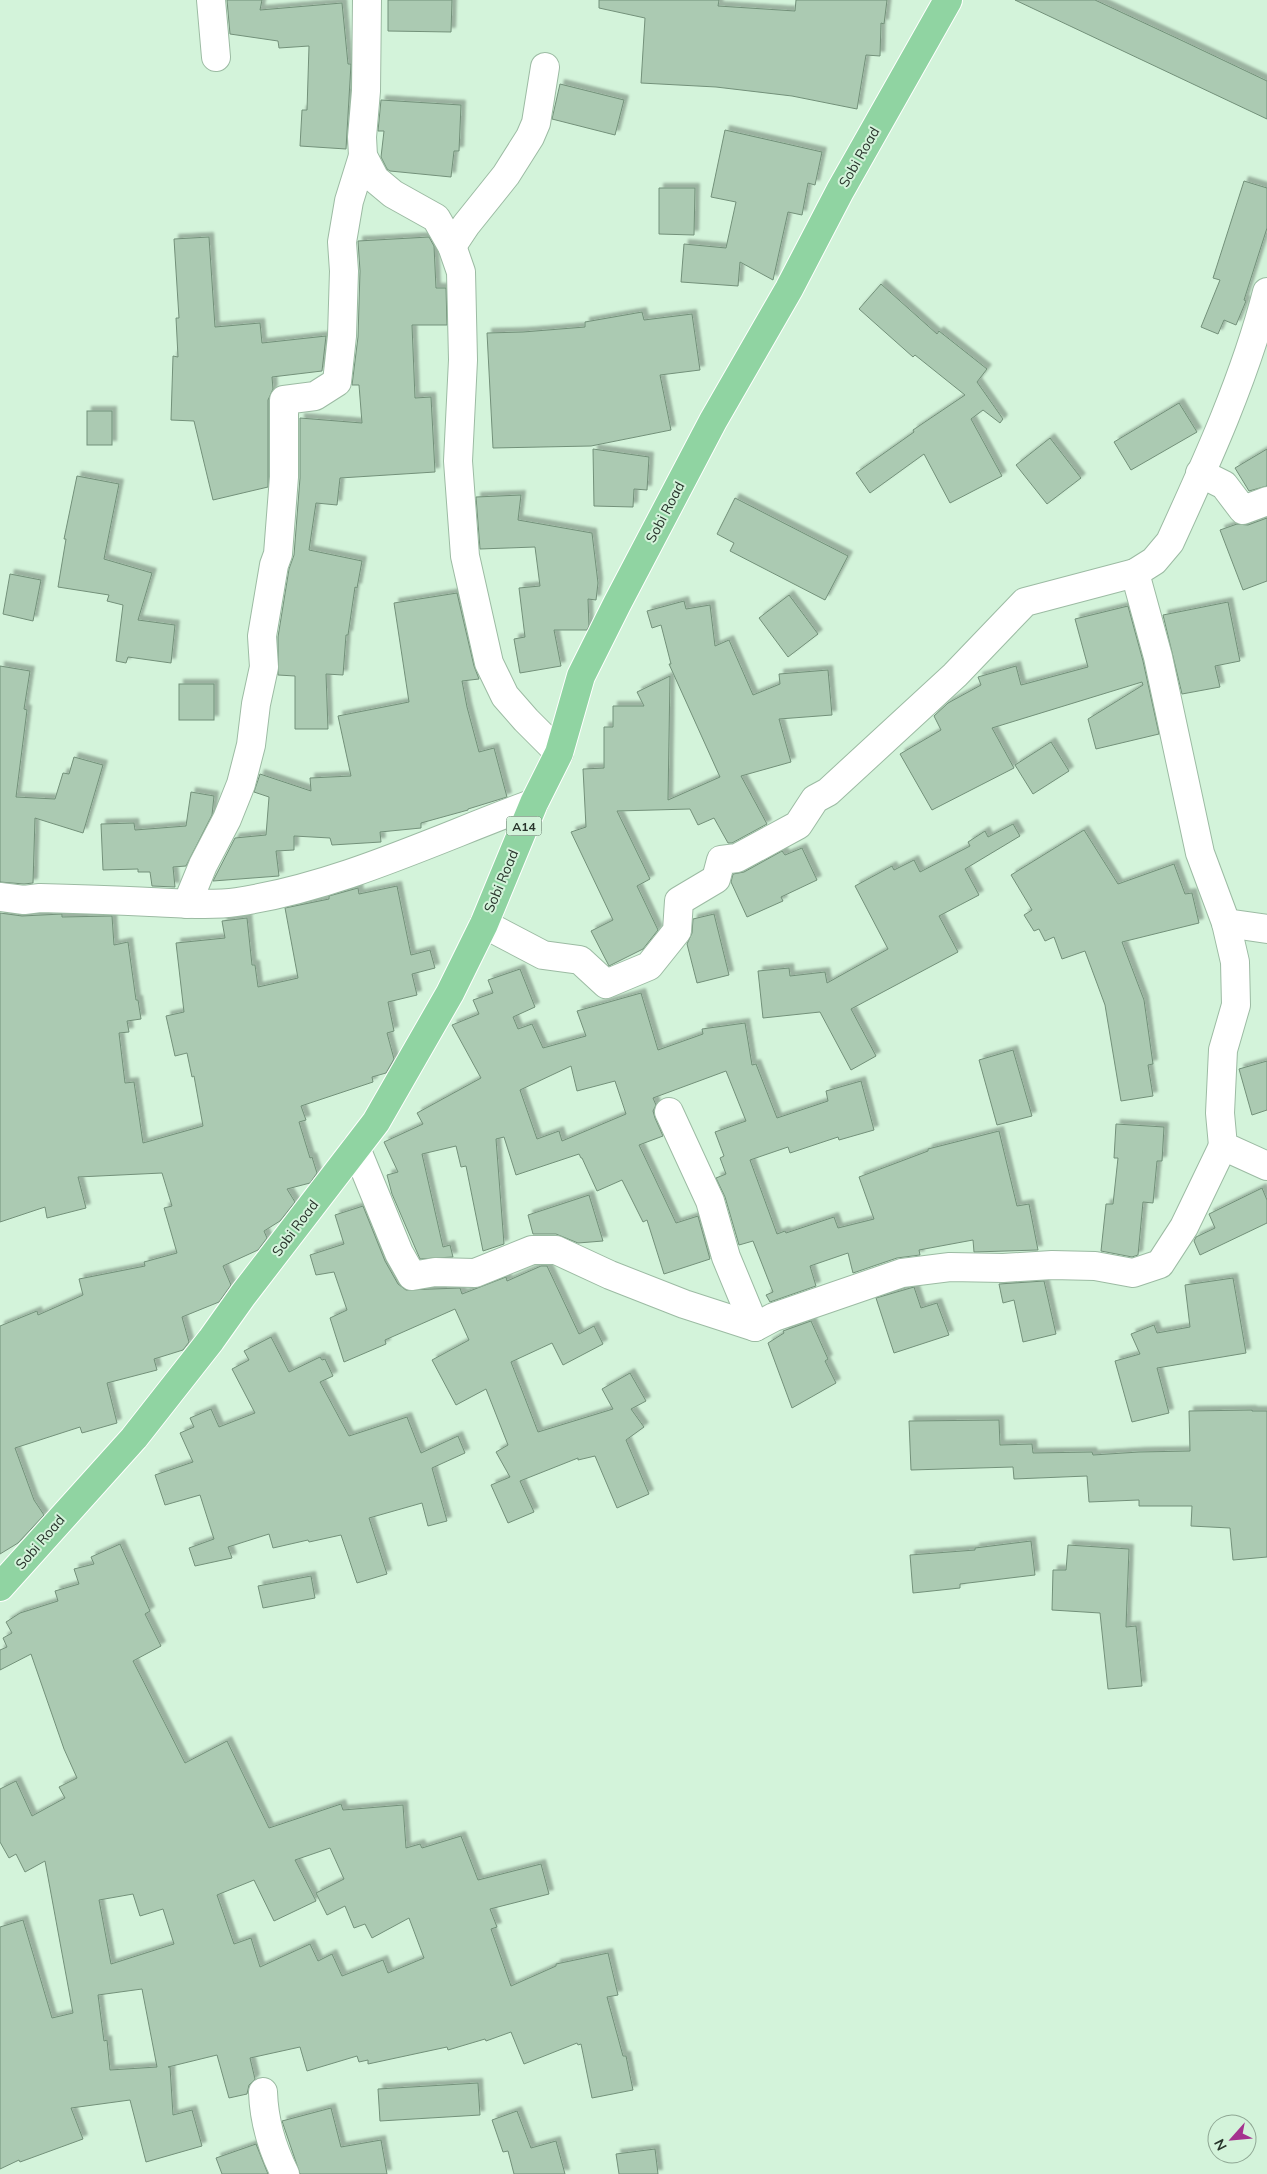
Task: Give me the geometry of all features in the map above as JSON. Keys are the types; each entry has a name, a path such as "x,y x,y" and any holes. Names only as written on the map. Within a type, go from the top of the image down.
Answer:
{"highway":[{"name":"Sobi Road","path":"0,1587 134,1438 212,1340 249,1287 376,1122 450,993 484,924 534,803 559,753 582,676 617,604 712,421 789,289 840,191 948,0"}],"street":[{"path":"211,0 216,57"},
{"path":"187,904 242,784 251,744 256,704 264,667 262,636 274,565 278,554 284,477 284,400 315,396 337,382 342,336 344,271 342,242 349,201 363,156 367,0"},
{"path":"452,246 466,225 506,175 530,137 536,123 545,67"},
{"path":"363,156 375,179 392,194 436,218 452,246 461,272 463,360 458,461 465,556 489,663 506,696 526,720 559,753"},
{"path":"484,924 543,955 580,960 606,984 649,966 677,931 679,901 716,879 721,860 737,858 798,825 815,799 828,792 948,682 1025,602 1135,573 1154,561 1170,542 1228,407 1267,292"},
{"path":"1200,473 1224,485 1243,510 1267,501"},
{"path":"356,1148 398,1253 412,1276 435,1272 475,1273 532,1250 556,1250 610,1275 684,1304 755,1327 774,1317 902,1273 950,1267 1003,1268 1052,1265 1095,1266 1133,1273 1160,1264 1184,1227 1223,1146 1220,1113 1224,1050 1236,1005 1235,962 1226,923 1200,853 1160,666 1135,573"},
{"path":"0,897 24,900 40,898 187,904 235,903 317,885 407,853 475,824 534,803"},
{"path":"1226,923 1267,929"},
{"path":"669,1112 710,1201 726,1257 755,1327"},
{"path":"1223,1146 1267,1166"},
{"path":"262,2092 264,2115 276,2156 285,2174"}],"building":[{"path":"227,0 262,0 260,10 342,3 348,64 351,64 346,149 300,146 302,110 307,110 309,46 279,48 278,41 230,34"},
{"path":"388,0 452,0 451,32 388,31"},
{"path":"599,0 719,0 718,6 795,11 796,0 887,0 884,24 881,23 880,56 866,55 857,109 792,96 716,87 641,83 645,18 599,8"},
{"path":"1015,0 1095,0 1185,42 1267,81 1267,119"},
{"path":"560,84 624,100 615,135 552,119"},
{"path":"381,100 461,105 459,151 454,151 451,177 390,171 387,169 381,157 384,131 378,131"},
{"path":"725,130 822,152 815,185 808,183 802,215 788,212 773,280 740,262 738,286 681,282 684,244 726,248 736,202 711,197"},
{"path":"1244,181 1267,188 1267,228 1244,300 1246,301 1236,325 1224,320 1218,334 1201,327 1220,280 1213,278"},
{"path":"659,188 695,188 694,235 659,234"},
{"path":"209,237 215,327 260,323 262,343 326,336 322,371 272,377 273,389 268,400 268,487 213,500 194,421 171,420 173,356 178,357 176,318 179,318 174,239"},
{"path":"429,237 434,246 436,288 446,288 447,325 412,325 415,398 431,397 435,472 340,478 337,505 316,503 309,550 362,561 357,588 355,587 348,635 346,635 343,675 326,674 328,729 295,729 295,676 278,675 278,637 289,569 294,555 300,478 300,418 362,423 359,385 352,385 358,337 360,271 358,241"},
{"path":"881,284 937,334 939,331 987,369 977,382 1003,419 1000,423 983,410 971,419 1002,476 950,503 924,454 870,493 856,473 914,432 913,430 965,395 915,355 913,357 859,309"},
{"path":"642,312 644,320 692,314 700,370 660,375 671,430 591,446 493,448 487,333 585,327 585,322"},
{"path":"1179,403 1197,432 1131,470 1114,442"},
{"path":"87,411 112,411 112,445 87,445"},
{"path":"1050,438 1081,478 1047,504 1016,465"},
{"path":"593,449 649,457 647,490 634,489 633,507 594,506"},
{"path":"1267,449 1267,486 1249,491 1235,468"},
{"path":"77,476 119,484 104,559 152,573 138,620 175,625 171,663 128,657 126,663 116,661 123,605 107,601 109,595 58,587 66,539 64,539"},
{"path":"521,495 518,520 592,533 598,583 596,600 588,599 589,626 587,630 554,630 561,666 520,673 514,639 525,637 519,588 540,586 535,547 480,549 476,497"},
{"path":"735,498 848,556 825,600 730,551 734,543 717,534"},
{"path":"1267,518 1267,581 1243,590 1220,530 1237,524 1248,525"},
{"path":"10,574 41,580 33,621 3,614"},
{"path":"457,593 474,666 479,679 462,681 467,707 479,752 494,748 507,797 421,823 421,828 380,832 381,842 332,845 330,838 294,836 294,850 276,851 279,876 213,881 235,838 266,835 269,797 254,792 260,774 311,791 310,778 351,776 338,716 409,702 394,603"},
{"path":"789,595 818,634 788,657 759,618"},
{"path":"684,601 686,609 710,605 715,646 729,640 753,695 780,684 779,674 828,670 832,715 779,719 791,762 741,776 767,824 732,843 728,843 714,818 698,825 690,809 617,811 650,879 637,886 658,930 643,949 609,966 591,931 613,920 571,832 586,827 583,769 604,768 604,727 613,727 613,706 644,706 637,692 670,676 668,800 720,777 669,664 671,664 661,625 652,628 647,611"},
{"path":"1228,602 1240,661 1215,666 1220,687 1182,694 1163,615"},
{"path":"1128,606 1143,661 1159,734 1096,749 1088,719 1143,685 1142,682 992,728 1014,768 932,810 900,754 941,730 934,716 948,703 981,685 978,677 1016,666 1021,685 1088,667 1075,619"},
{"path":"0,666 30,671 24,709 27,710 16,797 55,799 63,773 69,774 74,757 103,765 83,833 35,818 33,883 0,882"},
{"path":"179,684 214,684 214,720 179,720"},
{"path":"1051,742 1069,771 1033,794 1015,765"},
{"path":"191,792 214,796 212,815 186,866 173,867 175,887 152,886 150,872 138,872 138,869 103,870 101,824 134,823 135,830 186,826"},
{"path":"1013,824 1020,836 965,869 979,895 939,916 958,952 851,1009 876,1056 851,1070 820,1012 763,1018 758,971 789,968 790,976 825,972 827,983 888,949 855,886 892,866 894,870 914,860 920,872 970,846 968,842 985,831 988,837"},
{"path":"1084,830 1118,884 1174,864 1185,894 1192,893 1199,923 1122,942 1144,1000 1153,1064 1148,1065 1153,1096 1121,1101 1105,1005 1085,951 1062,959 1054,937 1045,941 1039,929 1034,931 1024,915 1032,910 1011,875"},
{"path":"802,848 817,880 781,897 783,901 747,917 731,882 733,874 744,872 782,851 785,855"},
{"path":"397,886 411,955 430,950 435,968 412,974 417,995 388,1002 394,1031 387,1033 394,1059 386,1073 372,1077 373,1082 301,1106 306,1120 299,1122 310,1158 312,1157 317,1173 310,1183 287,1189 295,1202 280,1221 264,1231 267,1238 258,1250 223,1266 231,1285 219,1302 182,1317 189,1342 183,1350 154,1359 157,1370 107,1383 117,1423 82,1433 80,1427 15,1448 34,1500 44,1515 18,1543 0,1554 0,1326 37,1311 38,1315 83,1295 79,1279 145,1266 144,1262 177,1253 164,1208 172,1206 162,1173 78,1177 86,1208 47,1218 45,1207 0,1222 0,913 22,916 62,914 62,917 112,916 114,945 128,942 136,1000 138,1000 141,1019 127,1021 129,1032 119,1033 125,1083 134,1082 143,1143 203,1126 194,1076 192,1077 187,1053 175,1056 166,1016 184,1012 176,943 225,938 222,921 247,918 252,965 255,965 258,987 298,978 285,908 329,899 329,896 358,888 359,894"},
{"path":"714,914 729,975 697,983 687,944 692,933 693,919"},
{"path":"520,969 535,1007 513,1017 518,1029 532,1024 543,1048 586,1036 577,1011 641,993 658,1050 703,1034 702,1029 745,1023 752,1065 756,1064 777,1118 828,1101 826,1091 861,1081 874,1130 839,1140 838,1137 790,1153 788,1147 750,1160 777,1234 785,1231 786,1233 834,1217 838,1228 874,1219 859,1177 928,1151 928,1149 999,1131 1017,1206 1029,1204 1038,1250 974,1252 973,1240 919,1250 920,1255 897,1258 853,1273 848,1253 810,1266 816,1286 770,1302 766,1295 773,1292 753,1241 739,1245 725,1197 716,1178 726,1174 720,1158 724,1156 715,1132 746,1121 726,1071 653,1098 656,1105 653,1111 663,1136 639,1145 676,1223 698,1216 710,1259 664,1274 647,1220 643,1222 622,1180 597,1191 579,1154 516,1175 504,1137 496,1139 504,1244 483,1251 466,1166 461,1167 456,1146 422,1154 443,1247 450,1245 453,1257 420,1259 392,1194 387,1175 398,1172 384,1142 423,1124 417,1113 481,1078 452,1025 479,1014 473,1000 493,993 488,980","holes":["571,1066 577,1091 615,1081 626,1114 562,1141 559,1131 537,1139 520,1090"]},
{"path":"1013,1050 1032,1116 997,1125 979,1060"},
{"path":"1267,1061 1267,1110 1252,1115 1239,1069"},
{"path":"1116,1124 1164,1127 1162,1161 1157,1161 1153,1203 1143,1202 1138,1255 1132,1257 1101,1251 1106,1204 1113,1204 1118,1158 1114,1158"},
{"path":"1262,1188 1267,1200 1267,1223 1200,1255 1194,1241 1196,1237 1215,1228 1209,1214"},
{"path":"589,1195 603,1241 578,1243 556,1234 533,1234 528,1215"},
{"path":"363,1206 385,1261 398,1284 406,1290 460,1288 462,1294 506,1277 507,1281 541,1266 547,1266 579,1334 594,1326 603,1344 563,1365 552,1343 511,1362 538,1432 613,1409 602,1389 630,1373 646,1401 631,1409 644,1427 626,1440 649,1494 617,1508 595,1456 578,1460 578,1458 520,1481 534,1512 508,1523 491,1485 510,1477 496,1452 508,1445 486,1389 456,1405 432,1360 469,1340 455,1309 385,1340 386,1344 344,1362 330,1318 347,1310 334,1272 316,1275 310,1255 344,1244 335,1215"},
{"path":"1233,1278 1246,1353 1157,1368 1169,1413 1132,1422 1115,1361 1140,1354 1131,1334 1154,1325 1157,1333 1190,1327 1185,1285"},
{"path":"1044,1281 1056,1334 1023,1342 1014,1300 1003,1303 999,1284"},
{"path":"914,1287 921,1308 937,1303 949,1335 894,1353 876,1298"},
{"path":"811,1321 828,1359 825,1361 836,1383 792,1408 768,1343 784,1333 783,1331"},
{"path":"271,1337 289,1372 320,1357 322,1360 325,1359 333,1376 320,1382 349,1436 407,1417 421,1453 458,1436 465,1453 432,1468 447,1521 428,1526 422,1503 369,1518 387,1574 357,1583 341,1535 273,1548 269,1534 228,1547 232,1558 195,1566 189,1548 214,1539 200,1495 165,1505 155,1475 193,1462 180,1433 194,1427 190,1418 211,1409 219,1427 255,1413 232,1369 249,1360 244,1351"},
{"path":"1189,1411 1267,1411 1267,1557 1233,1560 1230,1528 1191,1526 1192,1506 1139,1506 1139,1500 1089,1502 1087,1476 1014,1479 1013,1467 911,1470 909,1421 999,1420 1000,1445 1032,1444 1033,1453 1092,1452 1093,1455 1190,1451"},
{"path":"1031,1541 1035,1575 960,1584 960,1588 913,1593 910,1555 975,1550 975,1548"},
{"path":"120,1544 150,1611 145,1614 161,1646 133,1661 185,1763 227,1741 269,1828 341,1804 343,1810 403,1805 406,1848 420,1844 422,1848 461,1836 478,1880 541,1864 549,1894 490,1909 497,1927 491,1929 511,1986 556,1966 556,1964 608,1953 618,1995 607,1997 623,2056 626,2056 633,2090 592,2098 581,2044 578,2045 577,2043 524,2064 511,2032 486,2041 485,2039 448,2050 447,2047 368,2064 368,2060 359,2062 357,2056 307,2071 300,2047 250,2058 255,2079 249,2085 247,2094 229,2098 217,2055 168,2067 170,2067 173,2115 192,2110 202,2146 146,2162 130,2100 71,2108 83,2139 20,2162 19,2160 0,2169 0,1927 23,1920 52,2018 73,2013 45,1861 25,1872 16,1854 9,1858 0,1842 0,1789 16,1781 32,1816 65,1798 59,1787 77,1778 64,1749 31,1654 0,1670 0,1650 7,1647 3,1638 12,1633 6,1622 20,1613 58,1601 55,1591 79,1584 74,1569 94,1564 91,1557","holes":["330,1848 344,1879 316,1893 327,1915 345,1906 354,1928 365,1924 372,1938 409,1918 424,1958 388,1973 383,1960 342,1976 332,1954 318,1961 310,1944 260,1967 251,1938 234,1944 217,1895 254,1880 274,1921 316,1901 295,1860","133,1894 140,1916 163,1909 174,1944 111,1964 99,1900","142,1989 157,2067 110,2070 107,2040 104,2041 98,1995"]},
{"path":"1068,1545 1129,1549 1126,1627 1136,1626 1142,1686 1108,1689 1100,1613 1052,1610 1053,1570 1066,1570"},
{"path":"311,1576 315,1598 263,1608 258,1586"},
{"path":"478,2083 480,2115 380,2121 378,2089"},
{"path":"331,2108 341,2147 381,2140 387,2174 300,2174 282,2121"},
{"path":"517,2111 531,2148 556,2141 565,2174 514,2174 508,2151 503,2152 492,2120"},
{"path":"256,2144 268,2174 222,2174 216,2158"},
{"path":"655,2149 658,2174 619,2174 616,2154"}]}
